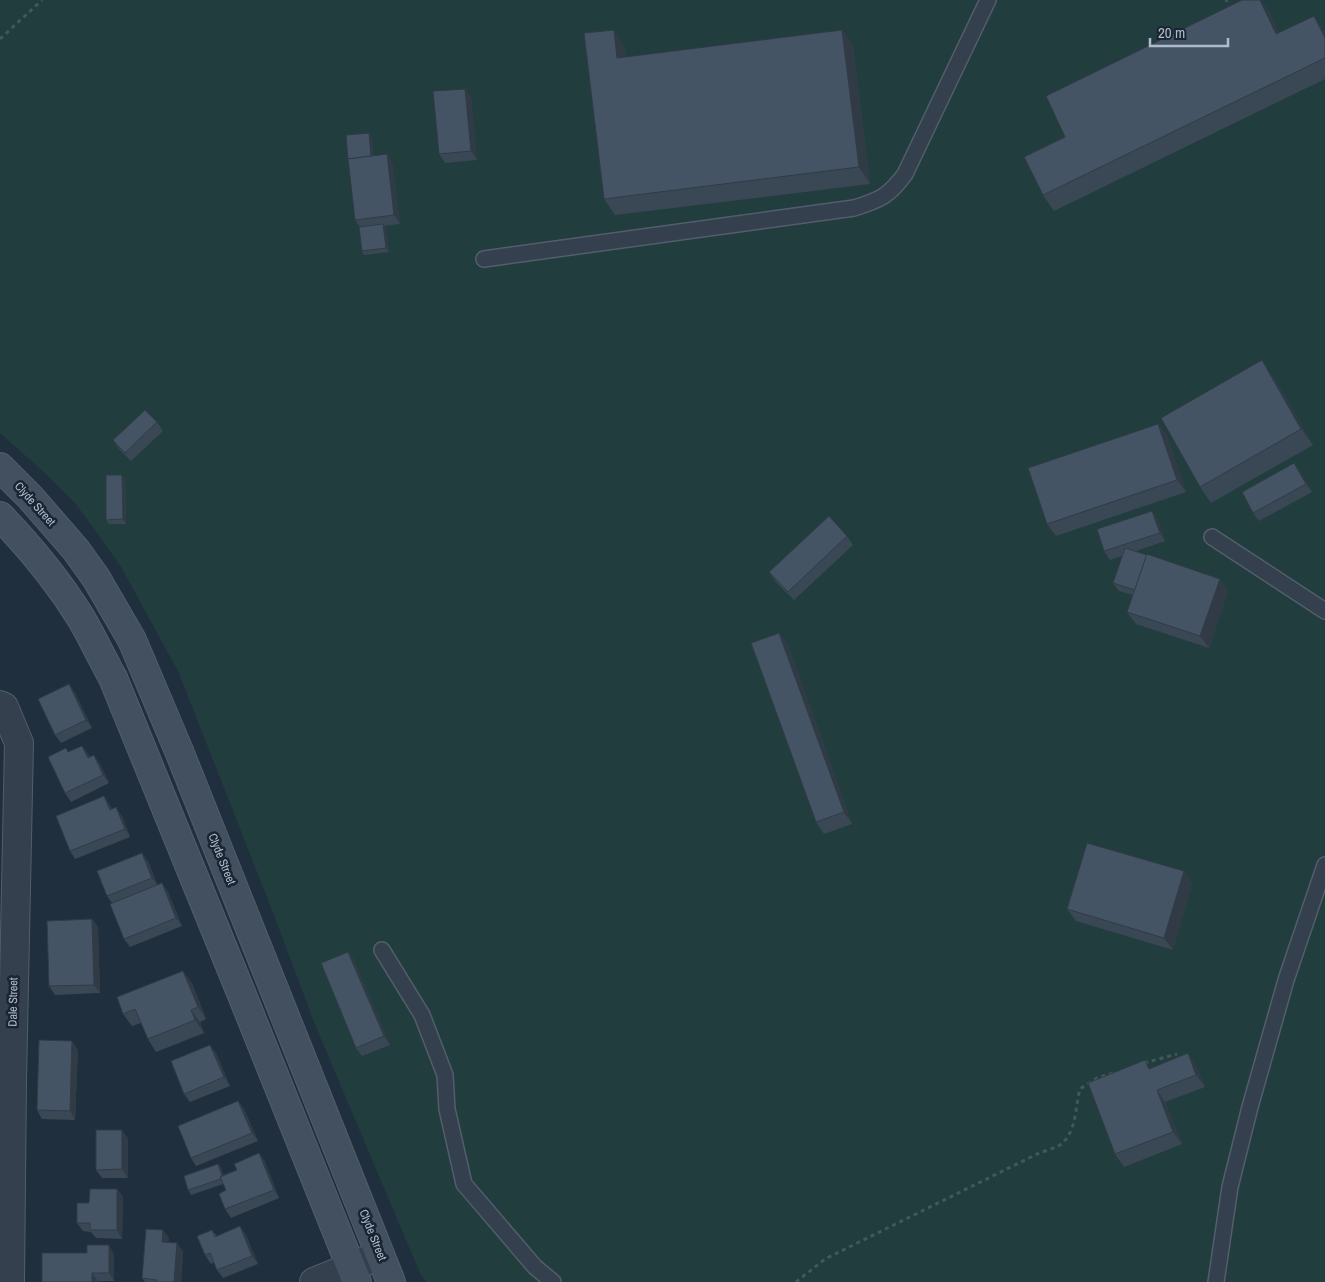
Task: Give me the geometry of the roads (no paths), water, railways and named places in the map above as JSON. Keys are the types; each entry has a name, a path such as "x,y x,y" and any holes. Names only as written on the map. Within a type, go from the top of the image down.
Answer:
{"main road":[{"name":"Clyde Street","path":"0,467 30,497 76,550 96,578 132,640 391,1282"},
{"path":"0,516 48,571 67,598 88,631 113,678 354,1274"}],"street":[{"name":"Dale Street","path":"6,714 19,743 10,1282"},
{"path":"314,1282 354,1274 380,1255"}],"lane":[{"path":"484,258 854,208 876,201 893,190 905,174 988,0"},
{"path":"1212,537 1325,611"},
{"path":"1216,1282 1230,1187 1250,1107 1286,980 1325,865"},
{"path":"382,950 403,981 422,1016 445,1075 447,1109 464,1184 535,1267 553,1282"}]}
